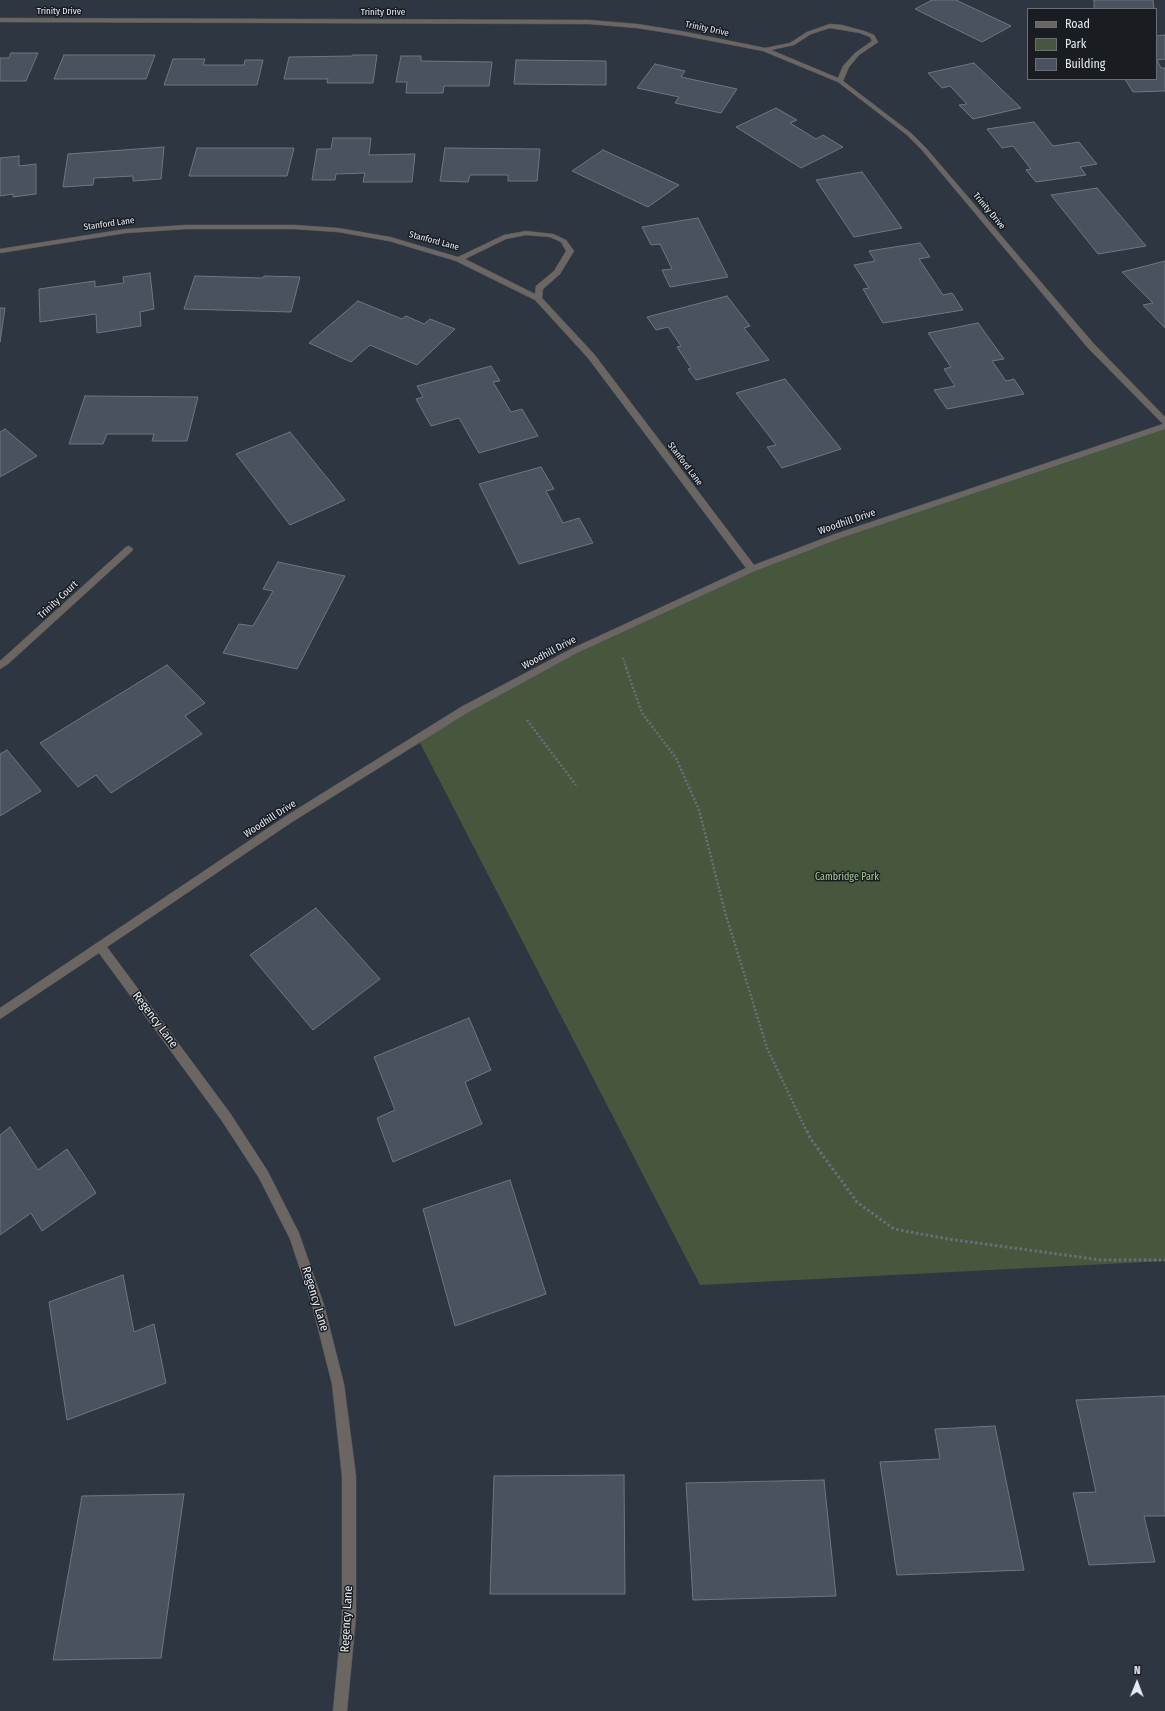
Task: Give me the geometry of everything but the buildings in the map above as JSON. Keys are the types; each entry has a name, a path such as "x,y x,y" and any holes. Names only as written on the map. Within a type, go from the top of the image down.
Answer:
{"street":[{"name":"Trinity Drive","path":"0,20 589,22 637,26 681,33 765,50 792,44 809,33 830,26 842,27 872,36 874,42 858,54 846,66 840,81 895,123 924,149 1091,346 1165,422"},
{"path":"765,50 840,81"},
{"name":"Stanford Lane","path":"0,251 126,231 157,228 294,227 338,230 390,239 459,259 504,237 526,233 550,236 564,241 570,251 557,272 539,288 538,298 591,356 752,569"},
{"path":"459,259 538,298"},
{"name":"Woodhill Drive","path":"0,1014 289,819 464,710 613,632 752,569 838,536 1165,426"},
{"name":"Trinity Court","path":"0,665 6,662 129,549"},
{"name":"Regency Lane","path":"100,946 226,1117 263,1174 295,1237 318,1305 338,1384 349,1476 349,1617 340,1711"}],"path":[{"path":"613,632 642,714 676,758 699,810 724,912 767,1048 810,1138 858,1202 894,1229 948,1239 1101,1260 1165,1260"},
{"path":"527,720 576,785"}],"green space":[{"name":"Cambridge Park","path":"1165,426 1165,1261 700,1285 418,739 613,632 752,569"}]}
